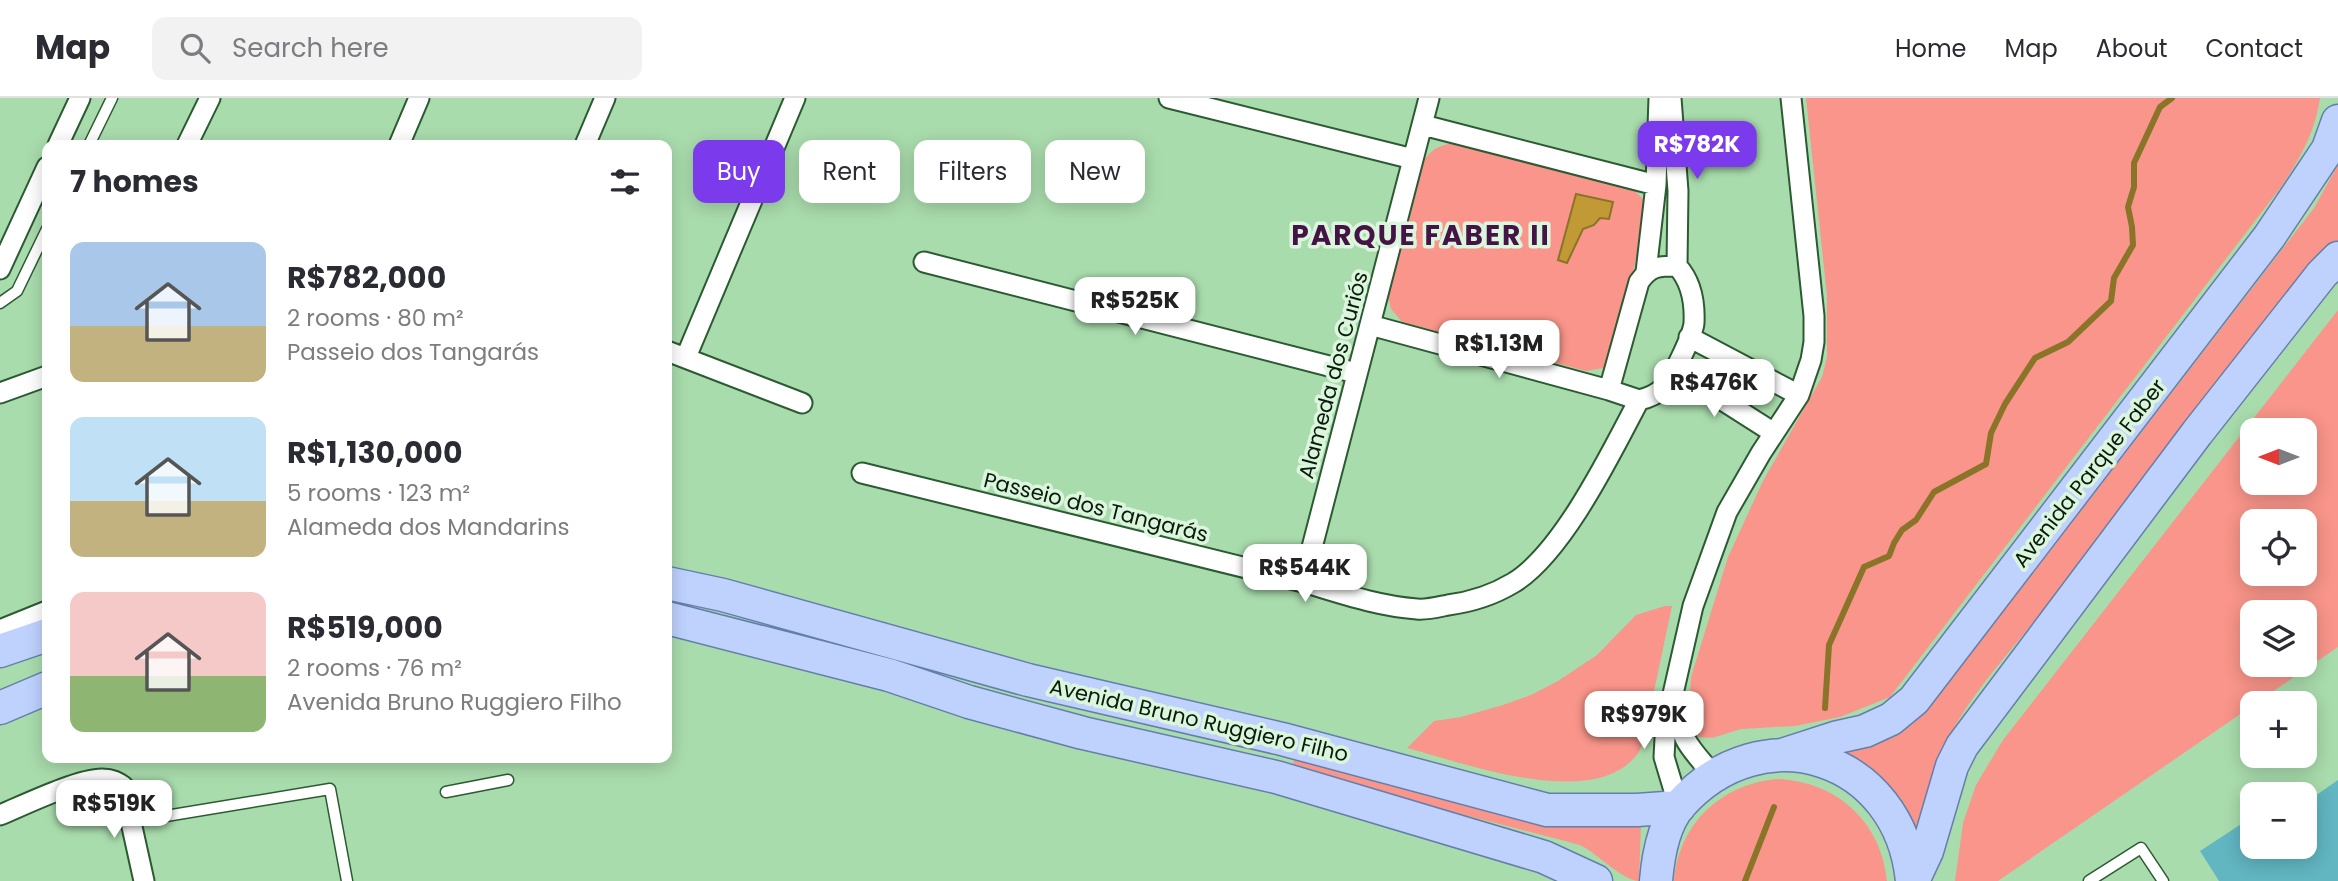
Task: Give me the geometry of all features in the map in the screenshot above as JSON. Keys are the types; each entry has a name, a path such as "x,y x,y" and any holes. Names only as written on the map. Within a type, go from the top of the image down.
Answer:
{"main road":[{"name":"Avenida Parque Faber","path":"1782,755 1865,731 1891,719 1914,701 2269,237 2328,149 2338,121"},
{"path":"1912,881 1927,851 1952,766 1968,737 2205,422 2314,284 2338,258"},
{"name":"Avenida Bruno Ruggiero Filho","path":"672,584 723,595 1028,680 1282,739 1547,810 1679,807"},
{"name":"Avenida Bruno Ruggiero Filho","path":"672,619 889,675 969,702 1071,729 1276,777 1544,857 1596,881"},
{"path":"0,651 42,637"},
{"path":"0,708 42,690"},
{"path":"1276,777 1282,739"},
{"path":"1656,881 1659,854 1679,807 1714,776 1746,761 1782,755 1826,762 1865,784 1894,818 1907,850 1912,881"}],"street":[{"path":"60,140 80,98"},
{"path":"189,140 210,98"},
{"path":"401,140 419,98"},
{"path":"587,140 605,98"},
{"path":"686,357 794,98"},
{"path":"1169,98 1413,159"},
{"name":"Alameda dos Curiós","path":"1303,582 1429,98"},
{"path":"1609,390 1639,282 1646,272 1656,185 1659,98"},
{"name":"Passeio dos Tangarás","path":"862,472 1303,582 1362,600 1419,609 1472,602 1515,582 1540,559 1567,526 1608,459 1639,400 1649,398 1663,387 1671,375 1694,326 1692,293 1686,276 1677,266 1678,191 1671,98"},
{"path":"1679,807 1664,757 1668,716 1693,606 1727,512 1800,395 1814,342 1814,316 1791,98"},
{"path":"1423,125 1656,185"},
{"path":"0,269 42,178"},
{"path":"924,262 1356,373"},
{"path":"1646,272 1658,266 1677,266"},
{"path":"1370,325 1639,400"},
{"path":"1689,337 1800,395"},
{"path":"672,353 802,403"},
{"path":"1671,375 1719,398 1774,433"},
{"path":"0,393 42,378"},
{"name":"Avenida Bruno Ruggiero Filho","path":"672,572 723,595"},
{"path":"0,630 42,613"},
{"path":"1674,693 1682,734 1694,754 1714,776"},
{"path":"0,815 85,781 102,778 114,780 123,786 144,881"}],"lane":[{"path":"91,140 112,98"},
{"path":"0,303 17,291 42,239"},
{"path":"446,792 508,780"},
{"path":"166,816 330,789 347,881"},
{"path":"2089,881 2141,848 2163,881"}],"shaded area":[{"path":"1806,98 2320,98 2306,145 2281,187 1890,697 1840,717 1795,726 1741,729 1712,738 1698,737 1693,731 1689,713 1691,677 1728,557 1763,481 1822,377 1827,357 1827,296"},
{"path":"1457,143 1633,189 1645,201 1648,210 1611,363 1604,368 1586,371 1402,322 1391,309 1387,292 1424,160 1438,147"},
{"path":"2338,165 2338,246 2298,287 2223,373 1973,699 1946,744 1917,832 1913,833 1867,767 1857,759 1838,752 1880,739 1912,724 1942,691 2314,208"},
{"path":"1576,194 1613,202 1609,219 1600,218 1594,225 1583,229 1567,263 1558,260"},
{"path":"2338,310 2338,647 2317,661 2317,600 2240,600 2240,677 2294,677 2274,691 2240,691 2240,714 1998,881 1955,881 1963,823 1976,785 2003,740 2240,436 2240,495 2317,495 2317,418 2254,418"},
{"path":"1672,606 1643,743 1635,757 1614,772 1588,780 1525,778 1407,748 1434,721 1461,717 1503,705 1558,681 1597,655 1636,615"},
{"path":"1297,757 1641,823 1639,881 1618,872 1580,845 1297,771 1293,762"},
{"path":"1776,779 1798,781 1818,787 1852,808 1876,840 1887,881 1674,881 1684,842 1706,811 1737,789"}],"building":[{"path":"2338,780 2338,881 2219,881 2200,851 2240,825 2240,859 2317,859 2317,795"}],"waterway":[{"path":"1825,708 1829,645 1864,567 1889,556 1902,530 1916,520 1934,492 1986,464 1991,433 2005,404 2035,358 2068,342 2111,301 2114,278 2133,245 2128,207 2134,187 2134,163 2160,107 2172,98"},
{"path":"1745,881 1774,807"}],"district":[{"name":"PARQUE FABER II","path":"1421,235"}]}
